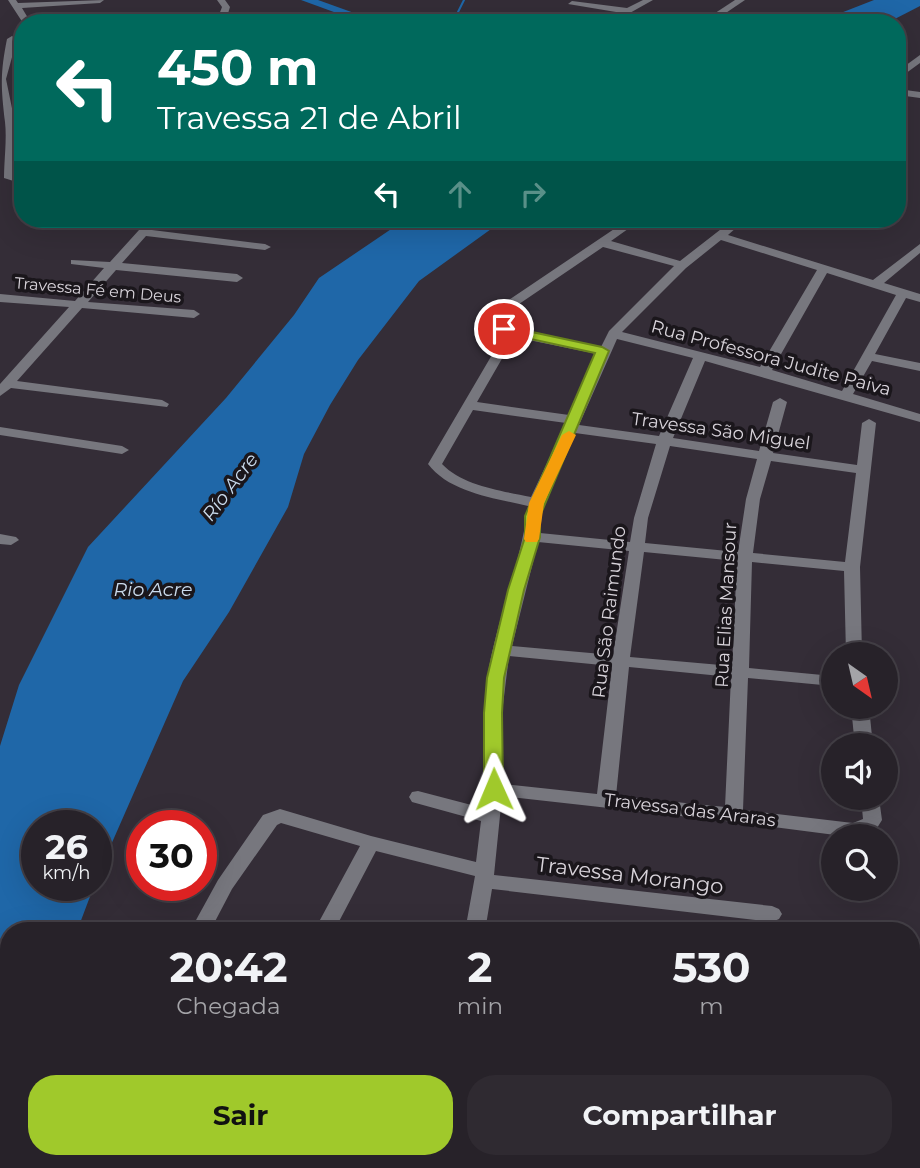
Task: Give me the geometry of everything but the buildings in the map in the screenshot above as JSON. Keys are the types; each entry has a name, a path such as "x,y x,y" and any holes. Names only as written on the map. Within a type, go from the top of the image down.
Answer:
{"street":[{"path":"14,3 100,0"},
{"path":"572,4 628,11 649,0"},
{"path":"718,14 741,0"},
{"path":"14,46 1,79 10,123 9,178 14,179"},
{"path":"906,69 920,58"},
{"path":"5,388 147,228"},
{"path":"602,351 490,326 487,319 622,228"},
{"path":"476,922 494,789 493,713 496,678 532,537 536,503 573,424 602,351 612,334 682,265 729,228"},
{"path":"143,232 265,247"},
{"path":"719,236 920,298"},
{"path":"600,242 682,265"},
{"path":"875,284 915,257 920,247"},
{"path":"75,262 237,278"},
{"path":"764,372 824,268"},
{"path":"845,397 903,293"},
{"name":"Travessa Fé em Deus","path":"0,298 194,314"},
{"path":"517,333 502,348 436,467 453,478 488,492 536,503"},
{"name":"Rua Professora Judite Paiva","path":"612,334 764,372 920,418"},
{"name":"Rua São Raimundo","path":"606,800 635,547 664,442 701,355"},
{"path":"866,356 918,363"},
{"path":"5,388 162,404"},
{"name":"Rua Elias Mansour","path":"734,814 745,556 753,499 780,402"},
{"name":"Travessa São Miguel","path":"468,405 664,442 864,470"},
{"path":"852,642 851,567 869,423"},
{"path":"0,431 122,450"},
{"path":"532,537 851,567"},
{"path":"503,650 821,680"},
{"name":"Travessa das Araras","path":"494,789 734,814 845,830 862,829 870,825 873,820 872,810"},
{"path":"418,797 490,817"},
{"name":"Travessa Morango","path":"205,922 232,874 270,820 280,816 483,876 772,914"},
{"path":"329,922 371,843"}],"water":[{"path":"874,0 920,0 920,6 904,14 838,14"},
{"name":"Rio Acre","path":"393,228 493,228 419,281 358,360 330,405 304,454 288,507 229,612 183,681 112,843 112,810 21,810 21,901 88,901 80,922 0,922 0,746 19,685 88,547 226,398 294,315 319,278"}],"waterway":[{"path":"307,0 349,14"},
{"path":"460,14 458,12 464,0"}],"slow traffic":[{"path":"532,539 536,503 569,435"}],"route":[{"path":"494,789 493,713 496,678 516,590 532,537 536,503 572,428 602,351 504,329"}],"water label":[{"name":"Río Acre","path":"230,487"}]}
